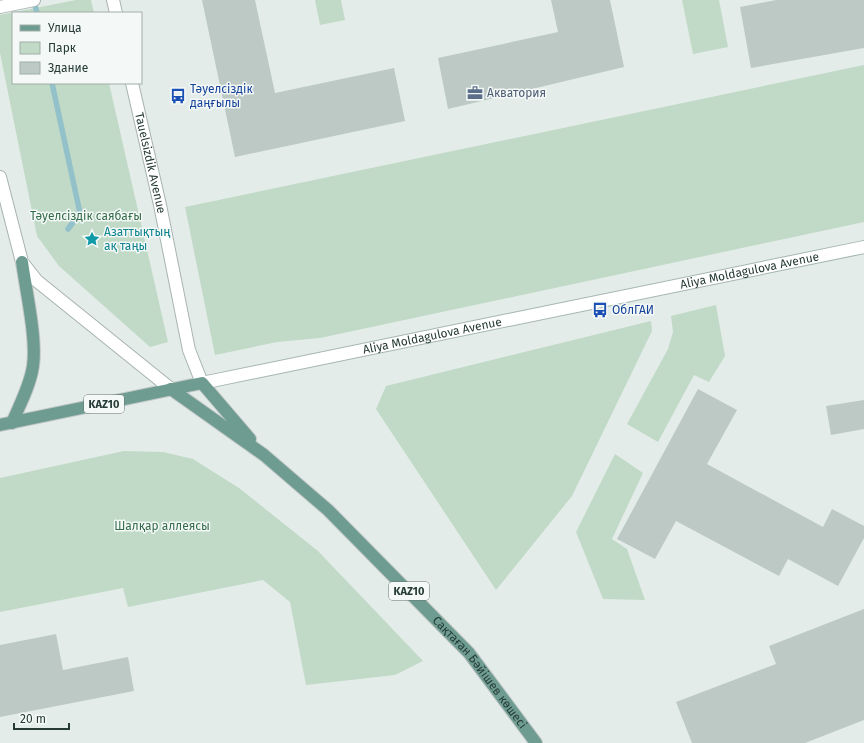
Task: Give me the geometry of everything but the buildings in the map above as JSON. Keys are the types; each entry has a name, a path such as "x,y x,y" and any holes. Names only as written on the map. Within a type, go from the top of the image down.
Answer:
{"main road":[{"path":"0,7 34,0"},
{"path":"113,0 116,12"},
{"name":"Tauelsizdik Avenue","path":"132,84 160,205 189,350 202,383"},
{"path":"0,177 22,262 34,346 33,365 28,385 6,424"},
{"name":"Aliya Moldagulova Avenue","path":"6,424 864,247"},
{"path":"22,262 37,281 171,390"},
{"name":"Сақтаған Бәйішев көшесі","path":"202,383 264,455"},
{"name":"Сақтаған Бәйішев көшесі","path":"171,390 264,455 328,510 470,653 536,743"}],"green space":[{"name":"Тәуелсіздік саябағы","path":"76,0 91,0 94,12 15,12"},
{"path":"315,0 341,0 345,20 320,25"},
{"path":"682,0 719,0 728,47 693,54"},
{"name":"Тәуелсіздік саябағы","path":"12,13 12,84 109,84 168,342 150,347 59,266 37,236 0,53 0,15"},
{"path":"864,65 864,222 320,338 277,342 215,355 185,207"},
{"path":"716,305 725,356 709,382 694,375 658,442 627,424 668,349 673,332 671,316"},
{"path":"651,321 652,331 572,496 496,590 376,409 386,386"},
{"name":"Шалқар аллеясы","path":"124,451 163,452 193,459 239,488 318,551 423,661 395,675 306,685 290,602 263,580 128,607 123,588 0,612 0,478"},
{"path":"615,454 643,473 612,539 627,549 645,600 603,599 576,532"}],"waterway":[{"path":"35,5 37,12"},
{"path":"52,84 80,213 68,229"}],"place":[{"name":"Акватория","path":"475,93"},
{"name":"Тәуелсіздік даңғылы","path":"178,96"},
{"name":"Азаттықтың ақ таңы","path":"92,239"},
{"name":"ОблГАИ","path":"600,310"}]}
